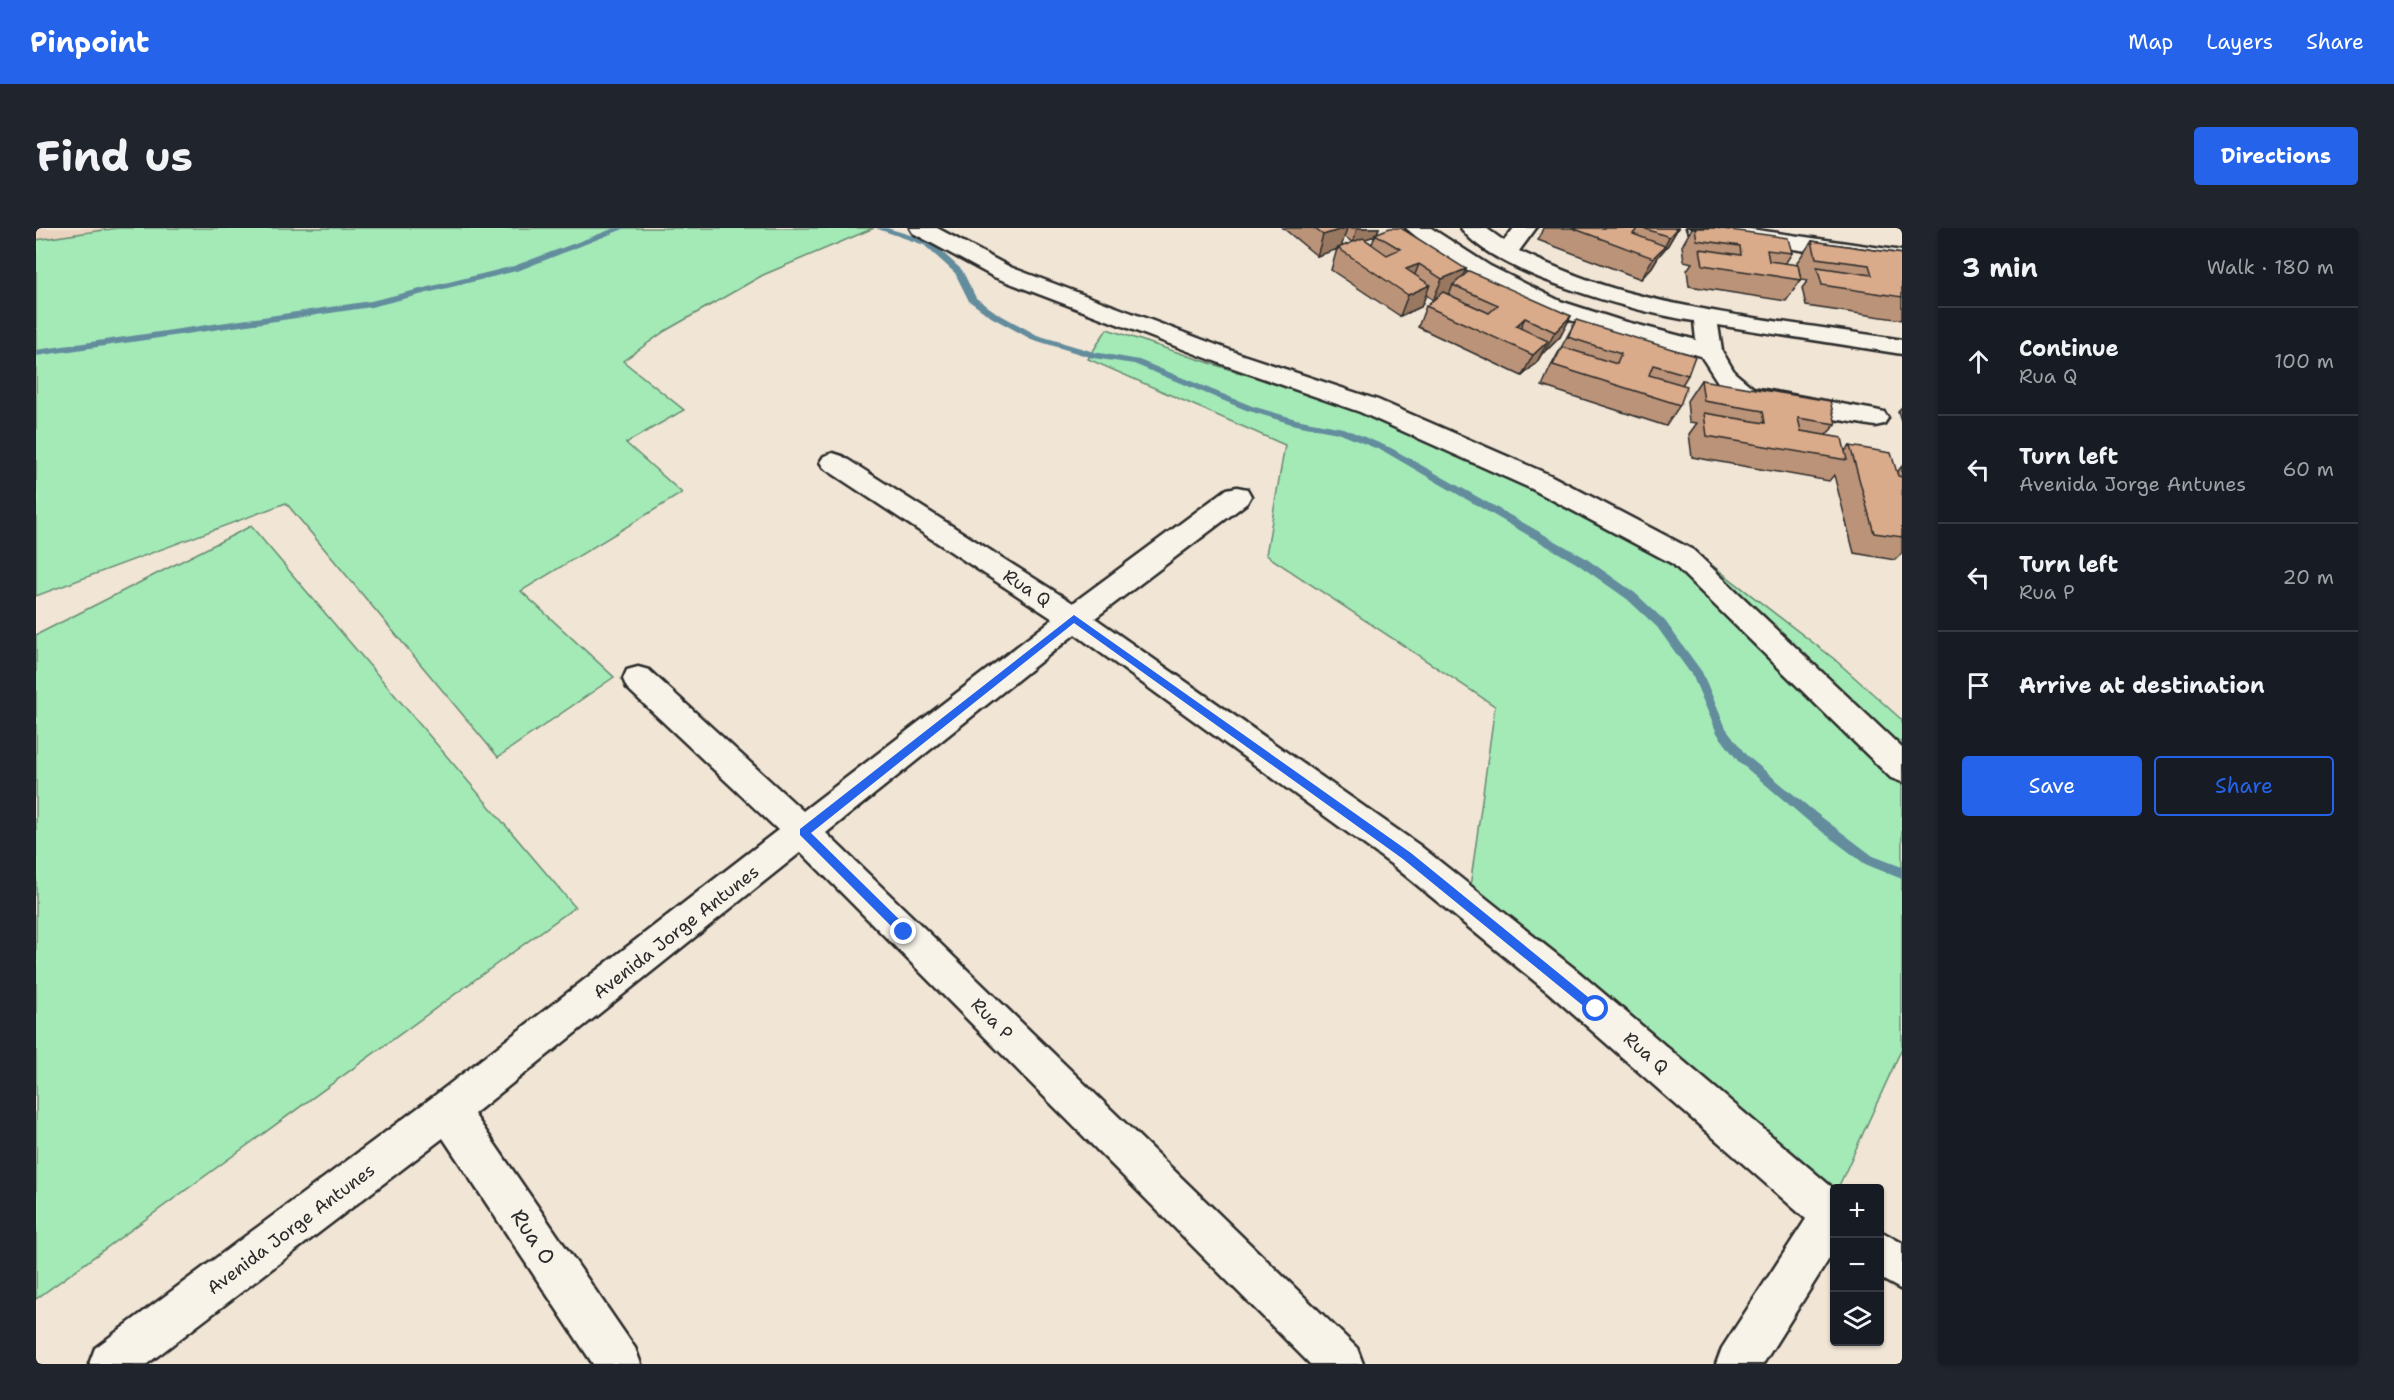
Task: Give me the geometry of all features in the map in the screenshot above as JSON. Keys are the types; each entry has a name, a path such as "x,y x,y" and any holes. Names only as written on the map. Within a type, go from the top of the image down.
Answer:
{"street":[{"path":"921,228 1002,272 1234,360 1369,406 1541,482 1683,557 1902,768"},
{"path":"1417,228 1471,266 1553,306 1665,341 1710,351"},
{"path":"1472,228 1506,253 1560,278 1618,297 1705,317 1896,346 1902,370"},
{"path":"1506,253 1525,228"},
{"path":"1698,228 1902,258"},
{"path":"1705,317 1710,351 1727,379 1741,393 1751,397 1875,418"},
{"name":"Rua Q","path":"833,462 1074,618 1407,856 1562,981 1830,1213"},
{"name":"Avenida Jorge Antunes","path":"111,1364 448,1110 1074,618 1237,496"},
{"name":"Rua P","path":"638,679 804,832 1341,1364"},
{"name":"Rua O","path":"448,1110 619,1364"},
{"path":"1737,1364 1830,1222"},
{"path":"1884,1255 1902,1269"}],"shaded area":[{"path":"36,228 118,228 36,240"}],"green space":[{"path":"118,228 874,228 763,275 665,331 623,361 684,410 626,443 682,493 521,591 614,677 498,757 286,503 36,596 36,240"},
{"path":"1107,329 1237,372 1463,436 1687,546 1833,658 1902,720 1902,1048 1840,1184 1830,1184 1830,1197 1466,916 1495,706 1266,555 1285,445 1088,359"},
{"path":"251,526 575,907 36,1299 36,635"}],"building":[{"path":"1314,228 1345,228 1323,235"},
{"path":"1390,228 1401,228 1466,269 1442,279 1419,264 1406,269 1430,285 1408,295 1338,248 1363,238 1387,255 1400,249 1375,234"},
{"path":"1572,228 1638,228 1633,234 1665,246 1653,258"},
{"path":"1643,228 1677,228 1669,237"},
{"path":"1695,228 1716,228 1788,238 1792,253 1767,250 1769,261 1798,265 1801,280 1703,265 1700,249 1741,255 1740,246 1697,240"},
{"path":"1812,241 1902,254 1902,297 1822,285 1817,267 1872,275 1869,265 1816,258"},
{"path":"1469,271 1571,316 1555,332 1525,318 1516,326 1548,341 1533,355 1426,306 1443,292 1489,313 1498,305 1453,285"},
{"path":"1576,320 1695,356 1688,375 1653,365 1649,375 1687,386 1680,405 1553,365 1562,347 1617,364 1621,354 1568,337"},
{"path":"1701,380 1830,401 1836,424 1798,418 1801,431 1842,438 1847,460 1707,436 1704,413 1765,423 1763,411 1704,401"},
{"path":"1850,446 1891,453 1898,476 1902,477 1902,537 1874,533"}],"waterway":[{"path":"36,353 371,304 517,268 622,228"},
{"path":"879,228 927,243 959,272 972,299 994,315 1034,337 1093,355 1136,362 1249,408 1295,422 1340,430 1388,450 1580,560 1631,596 1661,624 1698,675 1721,730 1742,758 1812,817 1869,860 1902,873"}],"route":[{"path":"904,932 804,832 1074,618 1407,856 1596,1009"}]}
